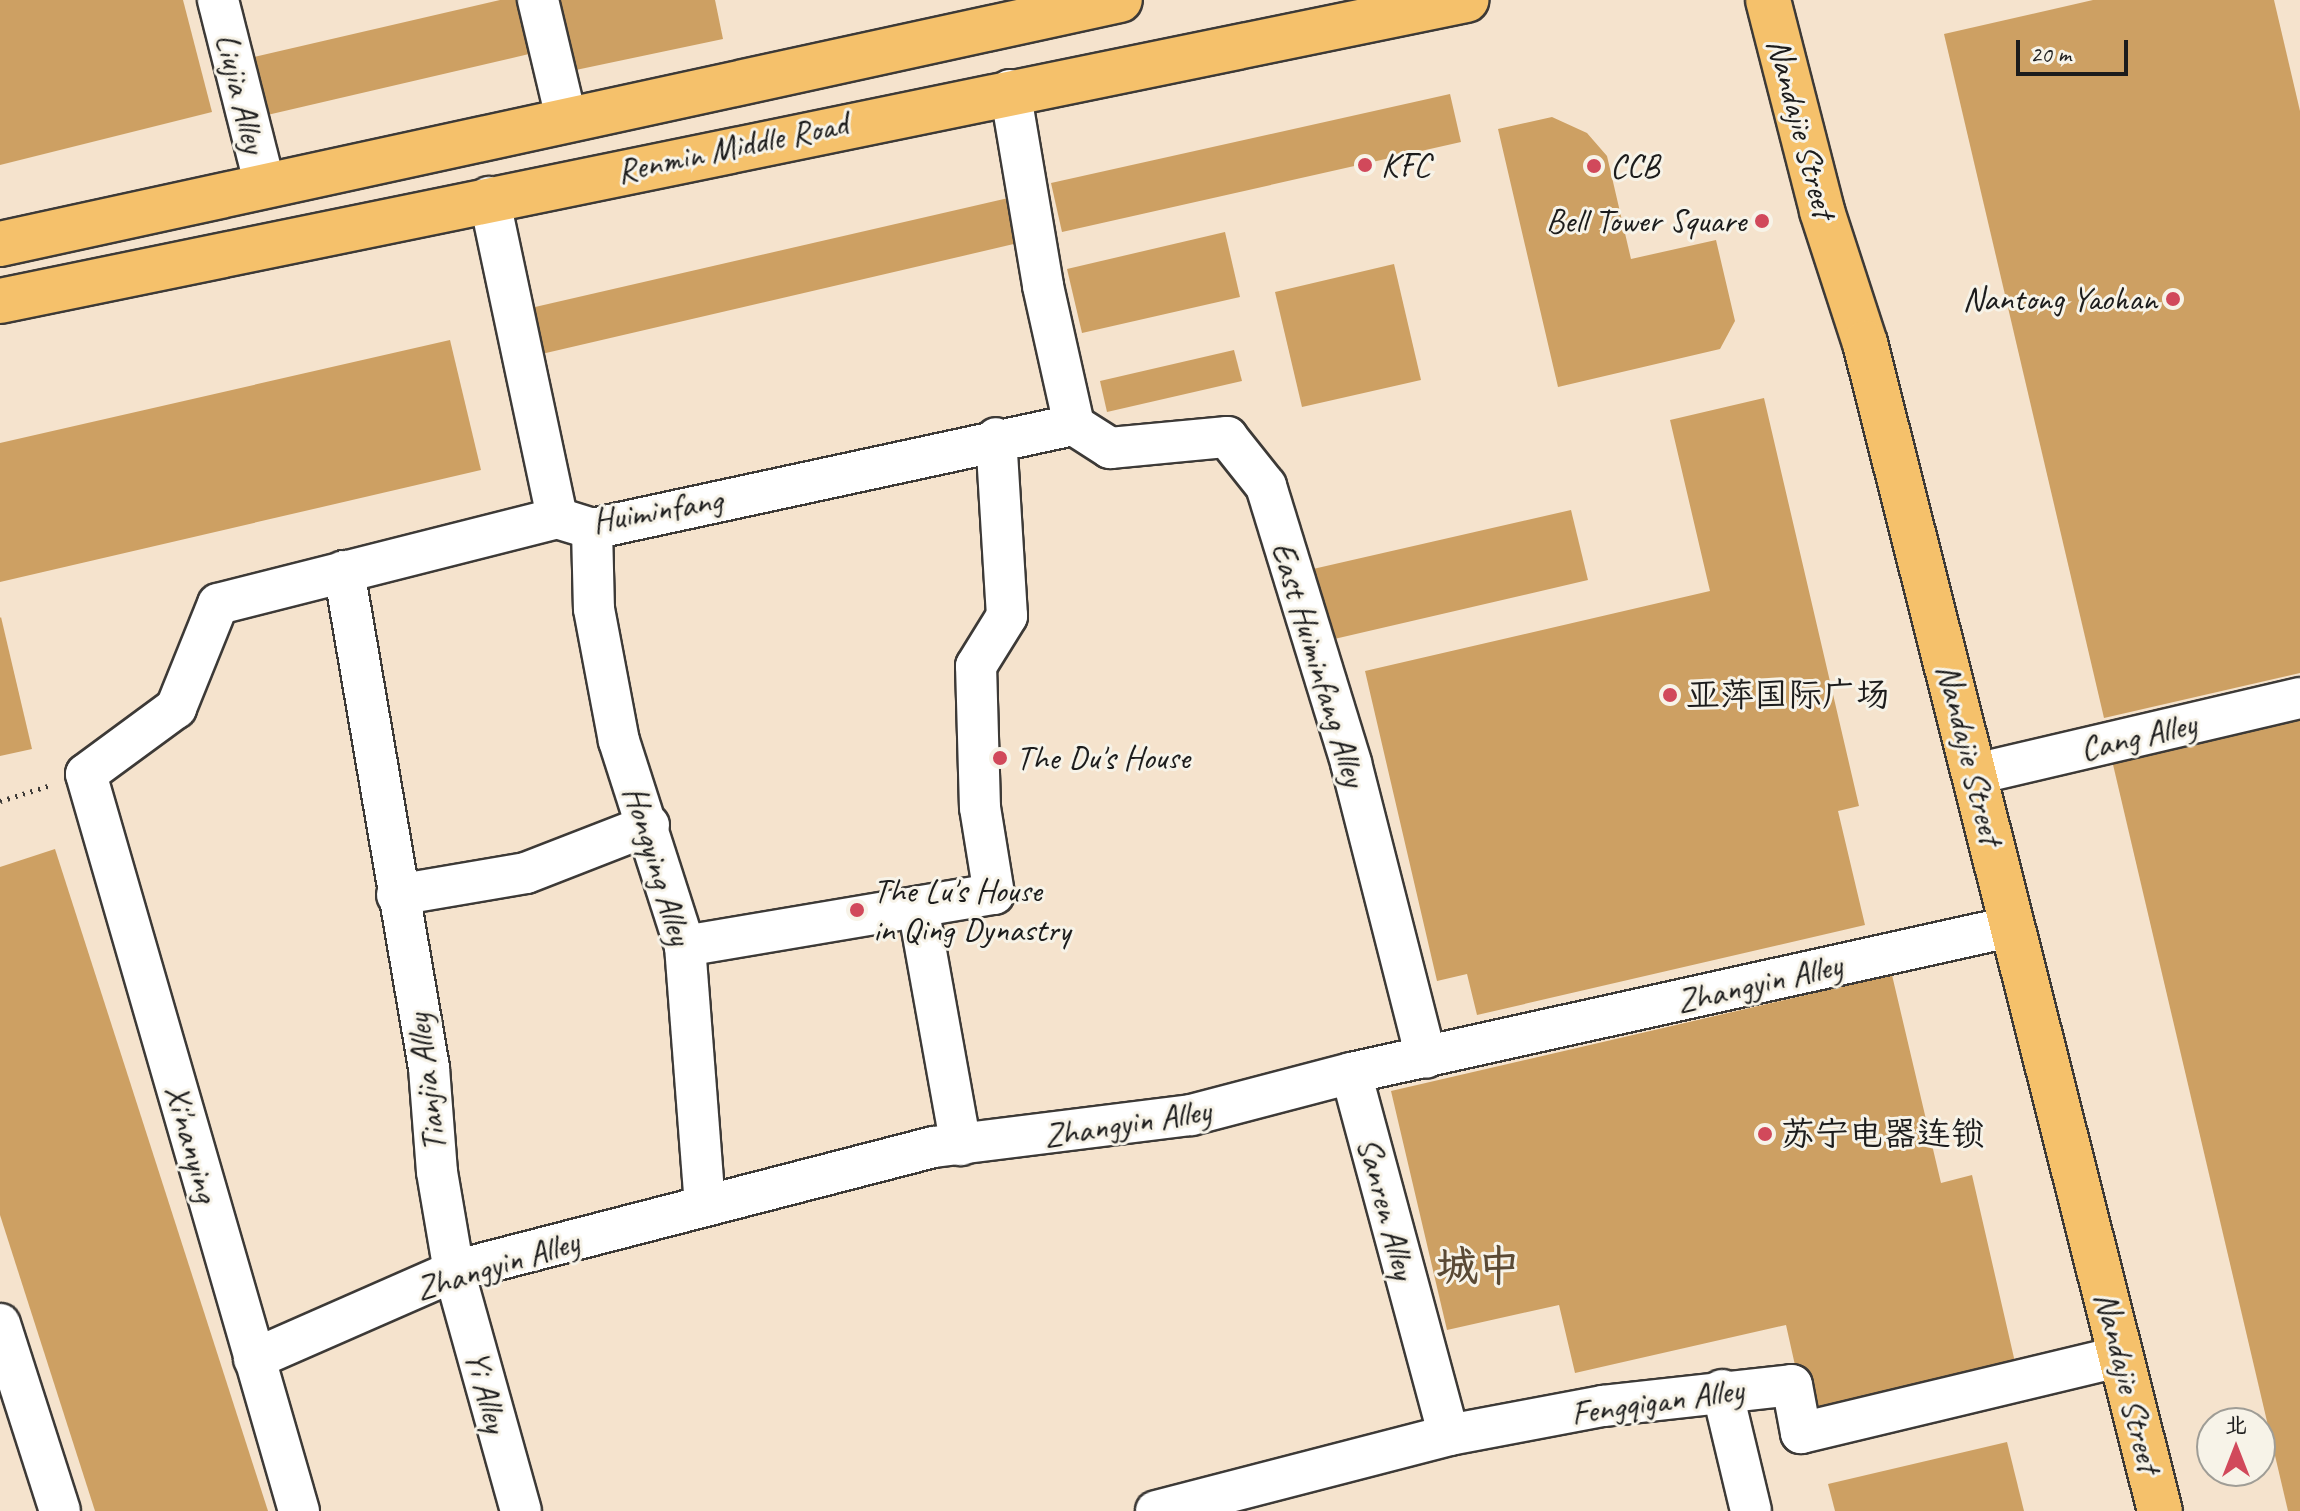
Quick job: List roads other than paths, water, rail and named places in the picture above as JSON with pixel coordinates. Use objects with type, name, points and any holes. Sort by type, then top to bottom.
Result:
[{"type":"main road","name":"Renmin Middle Road","points":[[0,244],[567,122],[1015,12],[1120,0]]},
{"type":"main road","name":"Renmin Middle Road","points":[[0,301],[1010,90],[1466,0]]},
{"type":"main road","name":"Nandajie Street","points":[[1768,0],[1822,211],[1865,343],[2160,1511]]},
{"type":"street","name":"Liujia Alley","points":[[218,0],[265,186]]},
{"type":"street","points":[[538,0],[567,122]]},
{"type":"street","points":[[1010,90],[1043,286],[1074,425]]},
{"type":"street","name":"Hongying Alley","points":[[489,197],[575,523],[619,741],[649,825],[685,946],[705,1205]]},
{"type":"street","name":"Huiminfang","points":[[86,774],[176,708],[218,604],[344,571],[996,438],[1074,425]]},
{"type":"street","name":"East Huiminfang Alley","points":[[1074,425],[1110,448],[1227,437],[1266,486],[1351,763],[1426,1058]]},
{"type":"street","points":[[685,946],[994,894],[980,808],[976,666],[1007,616],[996,438]]},
{"type":"street","name":"Tianjia Alley","points":[[344,571],[429,1068],[437,1172],[454,1271]]},
{"type":"street","name":"Cang Alley","points":[[1976,774],[2300,698]]},
{"type":"street","name":"Xi'nanying","points":[[86,774],[299,1511]]},
{"type":"street","points":[[397,895],[526,873],[649,825]]},
{"type":"street","points":[[918,907],[961,1145]]},
{"type":"street","name":"Zhangyin Alley","points":[[254,1359],[454,1271],[705,1205],[961,1145],[1191,1115],[1351,1073],[2014,926]]},
{"type":"street","name":"Sanren Alley","points":[[1351,1073],[1449,1435]]},
{"type":"street","name":"Yi Alley","points":[[454,1271],[521,1511]]},
{"type":"street","points":[[0,1324],[60,1511]]},
{"type":"street","name":"Fengqigan Alley","points":[[1160,1511],[1449,1435],[1722,1390],[1792,1385],[1801,1433],[2121,1356]]},
{"type":"street","points":[[1722,1390],[1751,1511]]},
{"type":"place","name":"KFC","points":[[1365,165]]},
{"type":"place","name":"CCB","points":[[1594,166]]},
{"type":"place","name":"Bell Tower Square","points":[[1762,221]]},
{"type":"place","name":"Nantong Yaohan","points":[[2173,299]]},
{"type":"place","name":"亚萍国际广场","points":[[1670,695]]},
{"type":"place","name":"The Du's House","points":[[1000,758]]},
{"type":"place","name":"The Lu's House in Qing Dynastry","points":[[857,910]]},
{"type":"place","name":"苏宁电器连锁","points":[[1765,1134]]},
{"type":"district","name":"城中","points":[[1478,1267]]}]
